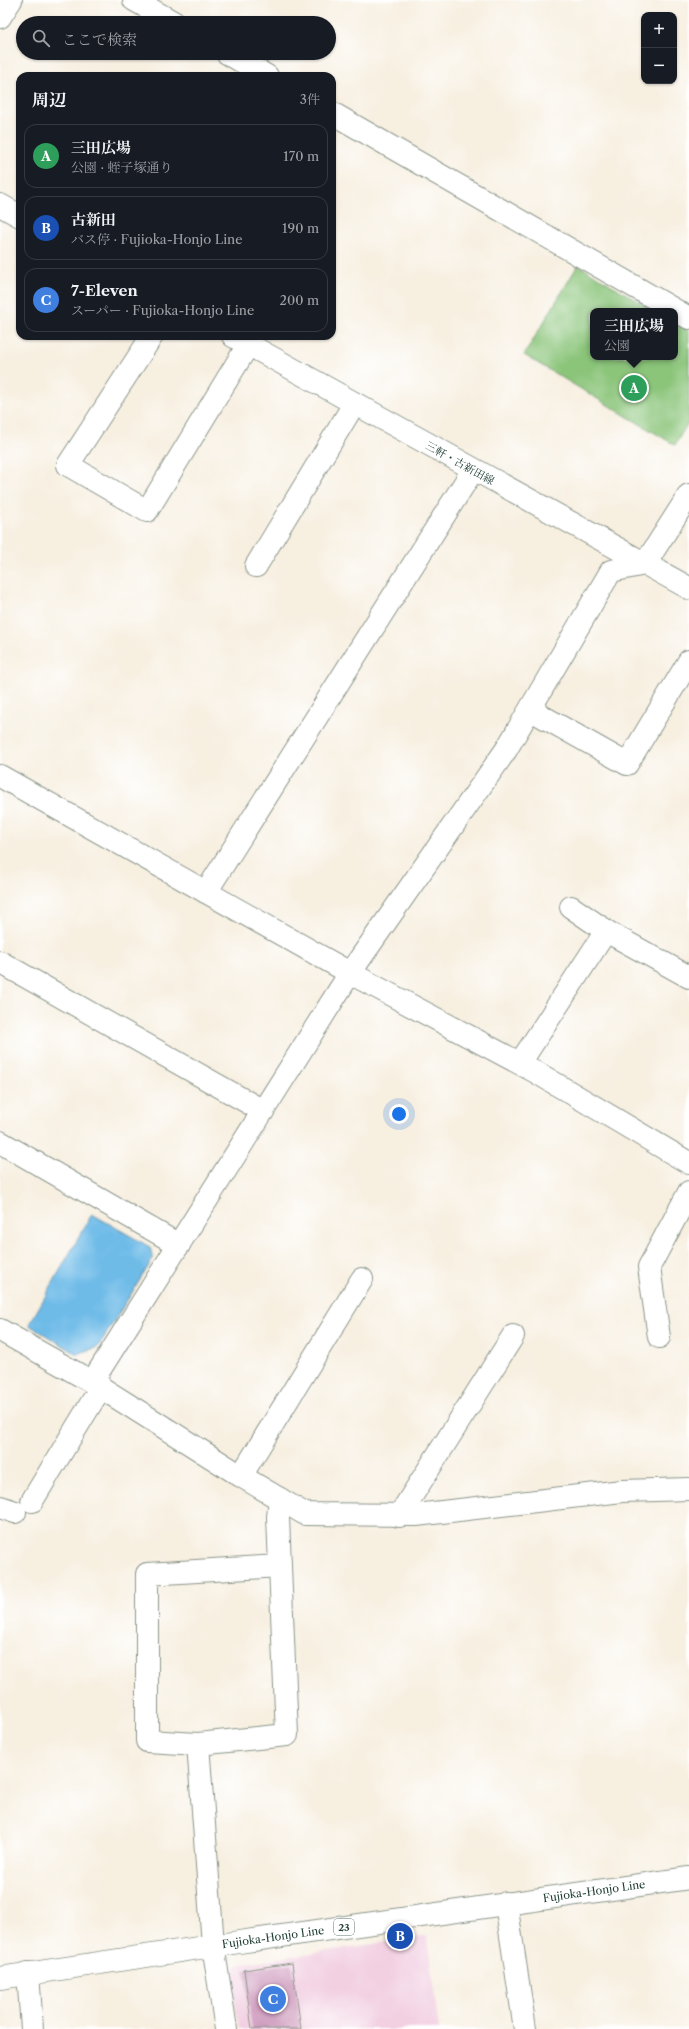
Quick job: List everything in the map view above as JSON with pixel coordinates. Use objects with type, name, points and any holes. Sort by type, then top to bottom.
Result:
[{"type":"street","points":[[134,0],[162,16]]},
{"type":"street","points":[[239,60],[260,72]]},
{"type":"street","points":[[336,115],[672,308]]},
{"type":"street","points":[[0,205],[16,214]]},
{"type":"street","points":[[678,312],[689,318]]},
{"type":"street","points":[[149,340],[68,466],[147,511],[241,341]]},
{"type":"street","name":"三軒・古新田線","points":[[241,341],[689,588]]},
{"type":"street","points":[[256,566],[354,404]]},
{"type":"street","points":[[206,892],[473,470]]},
{"type":"street","points":[[16,1507],[97,1384],[179,1245],[350,973],[506,750],[531,710],[611,571],[645,564],[689,495]]},
{"type":"street","points":[[531,710],[627,764],[689,661]]},
{"type":"street","points":[[0,776],[350,973],[520,1063],[689,1162]]},
{"type":"street","points":[[571,907],[606,931],[689,976]]},
{"type":"street","points":[[520,1063],[606,931]]},
{"type":"street","points":[[0,962],[263,1111]]},
{"type":"street","points":[[0,1142],[179,1245]]},
{"type":"street","points":[[659,1337],[649,1267],[689,1192]]},
{"type":"street","points":[[241,1476],[362,1279]]},
{"type":"street","points":[[0,1330],[97,1384],[241,1476],[306,1514],[399,1516],[622,1491],[689,1489]]},
{"type":"street","points":[[399,1516],[513,1336]]},
{"type":"street","points":[[280,1499],[278,1517],[287,1735],[198,1744],[147,1741],[147,1574],[280,1566]]},
{"type":"street","points":[[198,1744],[214,1946],[226,2029]]},
{"type":"street","name":"Fujioka-Honjo Line","points":[[0,1978],[506,1903],[689,1878]]},
{"type":"street","points":[[506,1903],[526,2029]]},
{"type":"street","points":[[28,1973],[32,2029]]},
{"type":"shaded area","points":[[427,1936],[439,2029],[239,2029],[230,1974],[238,1964]]},
{"type":"green space","points":[[578,265],[650,308],[590,308],[590,360],[678,360],[678,325],[689,331],[689,421],[675,445],[524,355]]},
{"type":"water","points":[[92,1214],[150,1247],[153,1259],[98,1347],[77,1354],[29,1325]]},
{"type":"building","points":[[292,1963],[301,2029],[252,2029],[244,1970]]},
{"type":"place","name":"三田広場","points":[[634,388]]},
{"type":"place","name":"古新田","points":[[400,1936]]},
{"type":"place","name":"7-Eleven","points":[[273,1999]]}]
